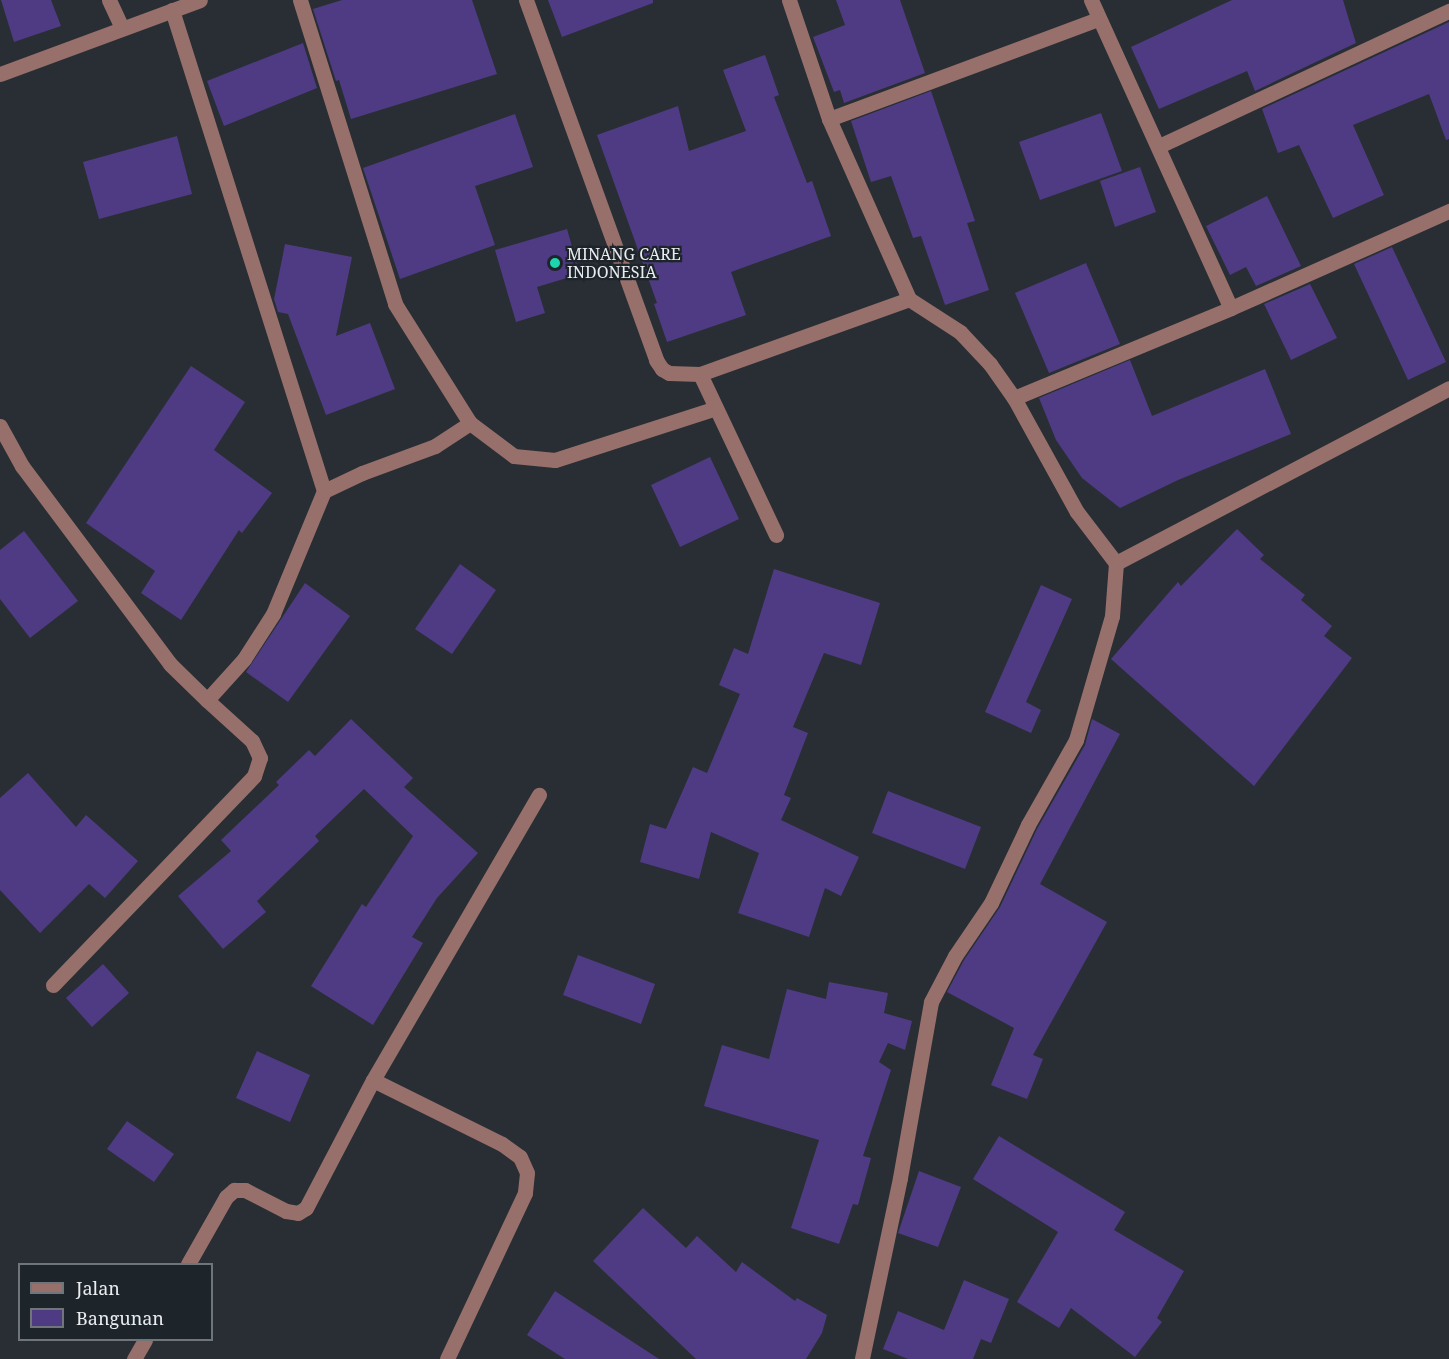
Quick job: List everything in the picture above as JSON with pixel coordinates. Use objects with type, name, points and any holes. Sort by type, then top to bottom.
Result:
[{"type":"street","points":[[109,0],[123,28]]},
{"type":"street","points":[[0,74],[200,0]]},
{"type":"street","points":[[300,0],[395,304],[470,423],[514,456],[555,460],[716,408]]},
{"type":"street","points":[[526,0],[656,360],[669,373],[700,374],[909,299]]},
{"type":"street","points":[[789,0],[828,119],[909,299],[960,332],[990,364],[1014,398],[1077,512],[1116,562],[1112,616],[1076,740],[1028,825],[991,903],[955,956],[931,1002],[900,1178],[862,1359]]},
{"type":"street","points":[[1091,0],[1231,308]]},
{"type":"street","points":[[172,10],[324,491],[273,614],[244,659],[207,700]]},
{"type":"street","points":[[1159,146],[1449,11]]},
{"type":"street","points":[[828,119],[1098,19]]},
{"type":"street","points":[[1014,398],[1231,308],[1449,211]]},
{"type":"street","points":[[700,374],[776,535]]},
{"type":"street","points":[[1116,562],[1449,388]]},
{"type":"street","points":[[324,491],[362,473],[435,446],[470,423]]},
{"type":"street","points":[[0,426],[22,466],[170,664],[252,741],[260,758],[254,776],[53,985]]},
{"type":"street","points":[[189,1263],[226,1197],[234,1190],[245,1190],[286,1211],[298,1214],[306,1208],[373,1080],[539,795]]},
{"type":"street","points":[[373,1080],[502,1144],[520,1157],[527,1173],[525,1193],[447,1359]]},
{"type":"street","points":[[134,1359],[144,1341]]},
{"type":"building","points":[[1,0],[51,0],[61,26],[14,42]]},
{"type":"building","points":[[342,0],[472,0],[497,74],[351,119],[313,9]]},
{"type":"building","points":[[548,0],[653,0],[653,3],[562,37]]},
{"type":"building","points":[[836,0],[900,0],[925,73],[844,103],[840,90],[834,92],[813,37],[845,25]]},
{"type":"building","points":[[1232,0],[1343,0],[1356,43],[1255,91],[1247,71],[1159,109],[1131,47]]},
{"type":"building","points":[[1449,22],[1449,139],[1446,140],[1429,94],[1353,125],[1384,195],[1333,218],[1299,145],[1278,153],[1262,109]]},
{"type":"building","points":[[303,43],[317,88],[224,126],[207,81]]},
{"type":"building","points":[[765,55],[779,95],[774,97],[807,183],[812,181],[831,236],[731,272],[746,315],[667,342],[654,304],[657,303],[597,135],[678,106],[689,151],[746,131],[723,70]]},
{"type":"building","points":[[931,91],[975,221],[967,223],[989,290],[945,305],[921,236],[913,238],[891,176],[871,182],[851,121]]},
{"type":"building","points":[[1101,113],[1122,171],[1040,200],[1019,142]]},
{"type":"building","points":[[515,114],[533,167],[475,186],[495,245],[400,279],[363,168]]},
{"type":"building","points":[[177,136],[192,194],[99,219],[83,162]]},
{"type":"building","points":[[1140,167],[1156,212],[1115,227],[1100,181]]},
{"type":"building","points":[[1267,196],[1301,266],[1256,286],[1246,267],[1230,275],[1206,226]]},
{"type":"building","points":[[567,229],[580,274],[537,287],[545,313],[516,322],[495,250]]},
{"type":"building","points":[[285,244],[352,257],[336,336],[370,323],[395,389],[326,415],[288,314],[278,312],[274,299]]},
{"type":"building","points":[[1392,247],[1446,362],[1408,380],[1354,264]]},
{"type":"building","points":[[1086,263],[1120,344],[1049,373],[1015,293]]},
{"type":"building","points":[[1310,284],[1337,338],[1291,360],[1264,304]]},
{"type":"building","points":[[1130,360],[1152,416],[1265,369],[1291,434],[1178,480],[1120,508],[1082,478],[1056,440],[1039,398]]},
{"type":"building","points":[[191,366],[245,402],[214,450],[272,493],[242,533],[239,530],[181,620],[141,593],[155,571],[86,523]]},
{"type":"building","points":[[710,457],[739,519],[680,547],[651,485]]},
{"type":"building","points":[[1237,529],[1264,555],[1260,559],[1305,595],[1301,600],[1332,626],[1324,636],[1352,658],[1254,786],[1111,659],[1178,582],[1181,586]]},
{"type":"building","points":[[24,531],[78,601],[30,638],[0,599],[0,550]]},
{"type":"building","points":[[460,564],[496,590],[452,654],[415,629]]},
{"type":"building","points":[[774,569],[880,603],[861,665],[824,653],[793,727],[808,733],[784,795],[791,798],[781,820],[859,857],[841,896],[825,888],[809,937],[738,913],[759,853],[711,832],[699,879],[640,862],[650,824],[666,829],[693,767],[707,773],[740,694],[719,685],[734,648],[748,654]]},
{"type":"building","points":[[305,583],[350,616],[288,702],[246,672]]},
{"type":"building","points":[[1041,585],[1072,599],[1026,702],[1041,710],[1031,733],[985,712]]},
{"type":"building","points":[[351,719],[413,778],[404,787],[478,853],[437,898],[412,937],[423,943],[373,1025],[311,986],[362,904],[366,907],[413,836],[364,789],[315,836],[319,841],[257,901],[266,912],[223,949],[178,896],[231,851],[221,840],[279,785],[276,782],[309,750],[315,756]]},
{"type":"building","points":[[1092,719],[1120,734],[1040,884],[1107,922],[1033,1055],[1043,1059],[1027,1099],[991,1085],[1014,1028],[947,992],[964,960],[1000,907],[1037,829],[1085,745]]},
{"type":"building","points":[[28,773],[76,827],[86,815],[138,861],[105,898],[89,884],[40,933],[0,890],[0,798]]},
{"type":"building","points":[[888,791],[981,827],[965,869],[872,833]]},
{"type":"building","points":[[578,955],[655,984],[641,1024],[563,995]]},
{"type":"building","points":[[103,964],[129,993],[92,1027],[66,998]]},
{"type":"building","points":[[829,982],[888,993],[884,1013],[912,1021],[905,1050],[888,1043],[879,1062],[891,1070],[863,1156],[871,1158],[858,1205],[853,1204],[839,1244],[791,1228],[819,1140],[704,1106],[722,1045],[769,1059],[787,989],[826,999]]},
{"type":"building","points":[[257,1051],[310,1075],[290,1122],[236,1098]]},
{"type":"building","points":[[127,1121],[174,1154],[154,1182],[107,1149]]},
{"type":"building","points":[[999,1136],[1125,1212],[1114,1230],[1184,1271],[1157,1318],[1162,1322],[1135,1357],[1071,1308],[1059,1328],[1017,1302],[1058,1232],[973,1179]]},
{"type":"building","points":[[919,1171],[961,1187],[938,1247],[898,1233]]},
{"type":"building","points":[[643,1208],[686,1248],[697,1236],[736,1272],[742,1262],[795,1301],[797,1298],[827,1315],[822,1333],[806,1359],[696,1359],[593,1261]]},
{"type":"building","points":[[964,1280],[1009,1299],[991,1343],[981,1339],[973,1359],[908,1359],[883,1349],[898,1311],[944,1330]]},
{"type":"building","points":[[555,1291],[659,1359],[565,1359],[527,1335]]},
{"type":"place","name":"MINANG CARE INDONESIA","points":[[555,263]]}]
